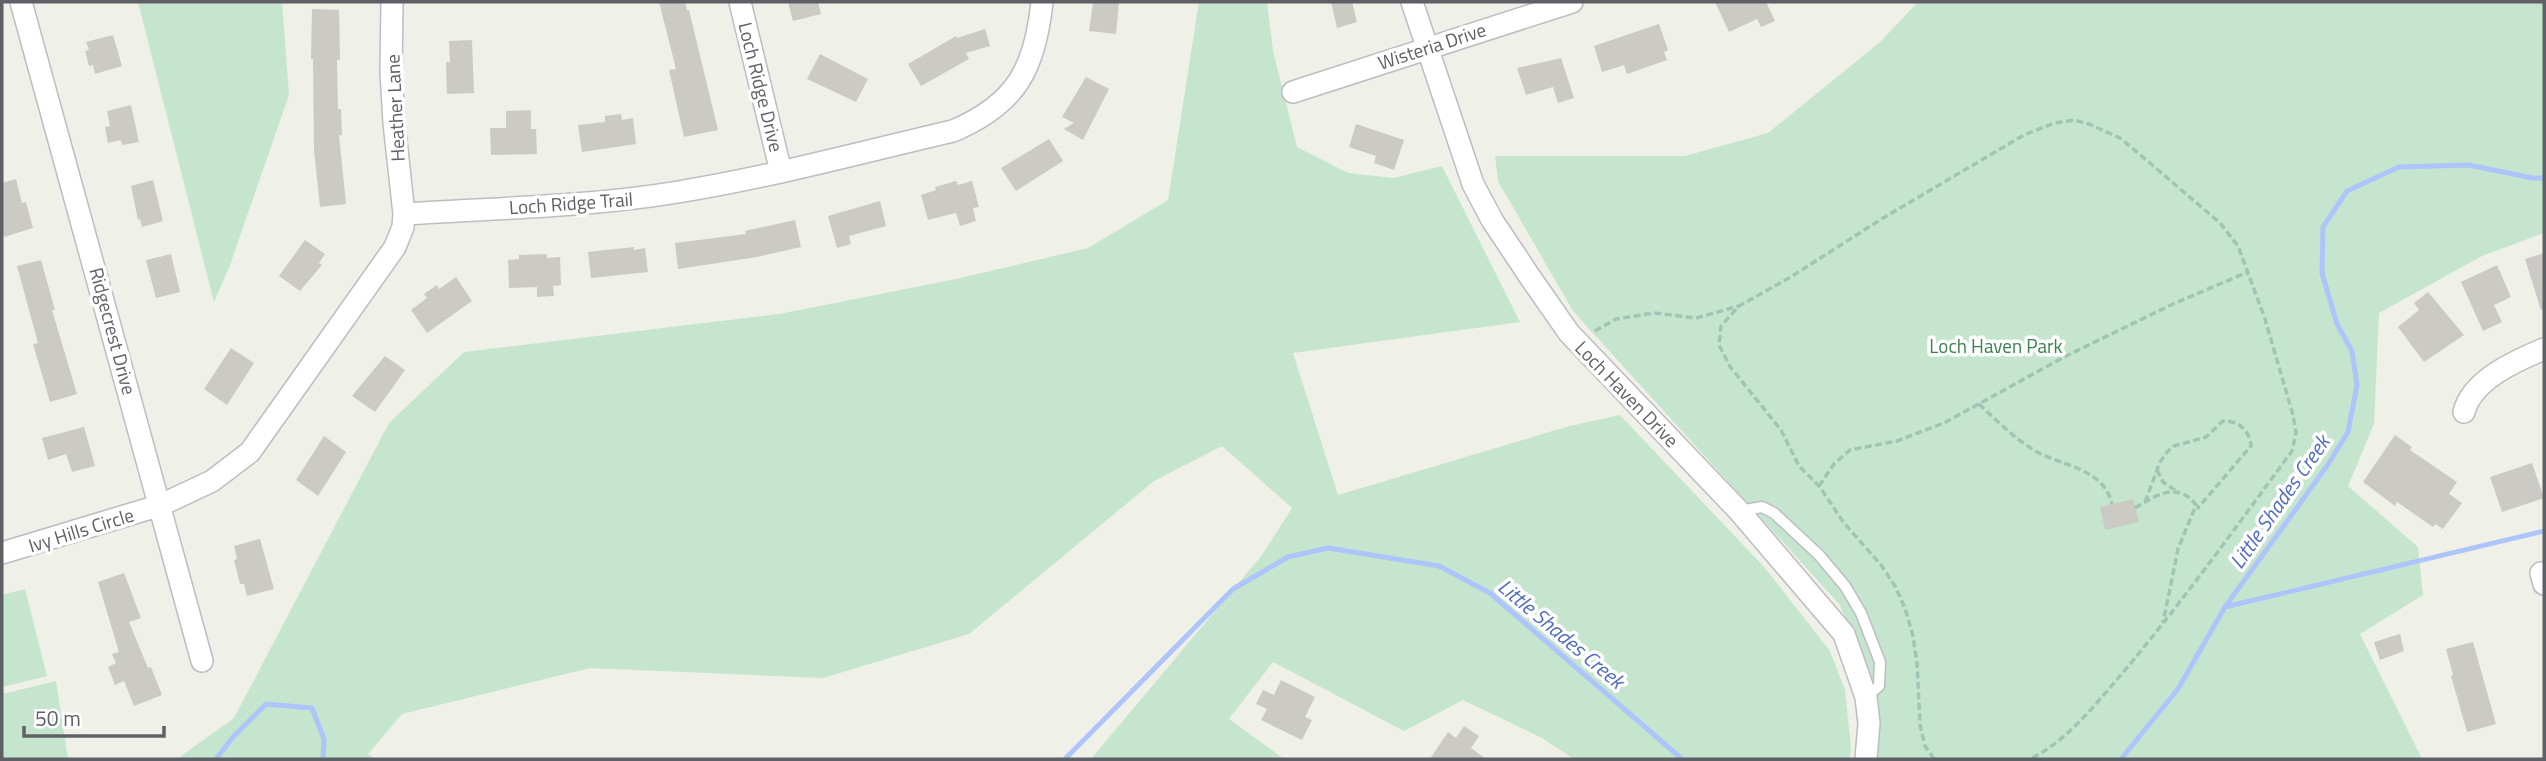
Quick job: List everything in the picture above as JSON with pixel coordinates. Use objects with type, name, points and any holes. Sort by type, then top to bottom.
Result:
[{"type":"street","name":"Ridgecrest Drive","points":[[21,2],[202,661]]},
{"type":"street","name":"Heather Lane","points":[[392,2],[393,97],[404,214]]},
{"type":"street","name":"Loch Ridge Drive","points":[[740,2],[781,172]]},
{"type":"street","name":"Loch Ridge Trail","points":[[404,214],[619,201],[781,172],[953,131],[995,109],[1021,79],[1037,44],[1042,2]]},
{"type":"street","name":"Loch Haven Drive","points":[[1412,2],[1473,184],[1492,220],[1523,267],[1569,333],[1739,512],[1844,634],[1866,697],[1870,723],[1866,759]]},
{"type":"street","name":"Wisteria Drive","points":[[1293,92],[1572,2]]},
{"type":"street","points":[[160,505],[212,481],[250,452],[395,247],[403,228],[404,214]]},
{"type":"street","points":[[2464,412],[2474,389],[2544,349]]},
{"type":"street","name":"Ivy Hills Circle","points":[[2,553],[160,505]]},
{"type":"lane","points":[[1739,512],[1762,507],[1774,513],[1819,555],[1845,586],[1861,613],[1880,662],[1879,686],[1866,697]]},
{"type":"path","points":[[1582,346],[1595,331],[1616,319],[1654,313],[1696,318],[1739,306],[2024,135],[2054,122],[2074,120],[2090,124],[2120,138],[2220,223],[2238,246],[2265,319],[2293,415],[2296,433],[2292,451],[2162,625],[2084,717],[2046,751],[2030,759]]},
{"type":"path","points":[[1819,486],[1834,464],[1850,450],[1897,441],[1944,423],[2066,356],[2173,304],[2248,272]]},
{"type":"path","points":[[1739,306],[1721,326],[1719,345],[1731,368],[1781,429],[1799,466],[1819,486],[1844,523],[1881,565],[1895,586],[1905,608],[1917,663],[1920,725],[1925,746],[1934,759]]},
{"type":"path","points":[[1979,404],[2031,449],[2090,474],[2104,485],[2112,504]]},
{"type":"path","points":[[2145,502],[2160,462],[2174,446],[2206,437],[2223,421],[2235,422],[2246,432],[2251,446],[2197,509],[2179,549],[2162,625]]},
{"type":"path","points":[[2157,469],[2164,482],[2193,501],[2197,509]]},
{"type":"path","points":[[2135,508],[2158,495],[2177,491]]},
{"type":"path","points":[[2193,501],[2207,497]]},
{"type":"green space","points":[[138,2],[282,2],[289,95],[230,265],[214,302]]},
{"type":"green space","points":[[1199,2],[1267,2],[1273,51],[1297,147],[1348,173],[1394,178],[1442,166],[1520,322],[1293,353],[1338,495],[1566,427],[1620,415],[1765,568],[1830,651],[1845,690],[1850,759],[1574,759],[1542,738],[1463,700],[1404,731],[1273,662],[1229,719],[1284,759],[1091,759],[1262,555],[1292,508],[1222,446],[1154,481],[969,634],[823,678],[590,668],[402,714],[368,754],[375,759],[177,759],[234,718],[389,423],[464,352],[779,314],[956,279],[1088,248],[1168,200]]},
{"type":"green space","name":"Loch Haven Park","points":[[1918,2],[2544,2],[2544,233],[2482,256],[2379,313],[2374,424],[2348,486],[2418,547],[2423,595],[2360,634],[2422,759],[1875,759],[1861,651],[1839,604],[1573,311],[1498,181],[1495,156],[1685,156],[1768,133],[1880,42]]},
{"type":"green space","points":[[25,589],[47,676],[2,687],[2,595]]},
{"type":"green space","points":[[56,681],[68,759],[2,759],[2,694]]},
{"type":"building","points":[[659,2],[685,2],[689,10],[718,130],[684,137],[669,70],[676,69]]},
{"type":"building","points":[[788,2],[818,2],[821,14],[793,21]]},
{"type":"building","points":[[1093,2],[1119,2],[1116,34],[1089,31]]},
{"type":"building","points":[[1331,2],[1352,2],[1357,22],[1337,28]]},
{"type":"building","points":[[1715,2],[1766,2],[1775,21],[1761,27],[1757,19],[1729,32]]},
{"type":"building","points":[[312,9],[339,10],[338,109],[341,109],[342,135],[339,135],[346,204],[320,207],[314,150]]},
{"type":"building","points":[[1659,24],[1668,50],[1664,52],[1667,60],[1627,74],[1624,65],[1602,72],[1594,46]]},
{"type":"building","points":[[985,29],[990,46],[966,53],[969,59],[921,86],[908,64],[956,36],[957,38]]},
{"type":"building","points":[[113,35],[122,66],[95,74],[93,65],[89,66],[85,51],[89,50],[86,42]]},
{"type":"building","points":[[472,40],[474,93],[447,94],[446,62],[450,62],[449,41]]},
{"type":"building","points":[[820,54],[868,79],[856,102],[807,79]]},
{"type":"building","points":[[1561,58],[1574,98],[1558,103],[1553,87],[1526,95],[1517,68]]},
{"type":"building","points":[[1086,77],[1109,89],[1083,140],[1064,129],[1074,123],[1062,117]]},
{"type":"building","points":[[131,105],[139,142],[122,145],[121,140],[108,143],[105,127],[110,126],[107,111]]},
{"type":"building","points":[[531,110],[531,129],[536,129],[537,154],[491,155],[490,128],[506,128],[506,111]]},
{"type":"building","points":[[621,114],[622,120],[633,118],[636,144],[582,152],[578,125],[605,122],[605,116]]},
{"type":"building","points":[[1356,124],[1404,140],[1394,170],[1374,163],[1376,156],[1349,147]]},
{"type":"building","points":[[1049,139],[1063,161],[1016,191],[1001,168]]},
{"type":"building","points":[[16,179],[22,203],[26,202],[33,228],[4,237],[2,183]]},
{"type":"building","points":[[153,180],[163,221],[142,227],[131,186]]},
{"type":"building","points":[[956,181],[958,185],[972,181],[979,207],[973,208],[976,221],[960,226],[956,213],[928,220],[921,195],[936,190],[935,187]]},
{"type":"building","points":[[880,201],[886,226],[849,236],[851,244],[837,248],[828,216]]},
{"type":"building","points":[[795,220],[801,247],[678,269],[675,243],[746,234],[745,231]]},
{"type":"building","points":[[305,240],[325,254],[319,263],[322,265],[300,291],[279,276]]},
{"type":"building","points":[[634,247],[634,250],[645,248],[648,272],[591,278],[588,252]]},
{"type":"building","points":[[2544,253],[2544,310],[2541,310],[2525,259]]},
{"type":"building","points":[[171,254],[180,292],[156,298],[146,260]]},
{"type":"building","points":[[547,254],[547,258],[560,257],[561,285],[553,286],[554,296],[537,297],[537,287],[509,288],[508,260],[519,259],[519,255]]},
{"type":"building","points":[[41,260],[55,310],[52,310],[77,394],[50,402],[33,344],[38,343],[17,266]]},
{"type":"building","points":[[2497,265],[2511,297],[2494,305],[2502,322],[2483,331],[2461,282]]},
{"type":"building","points":[[456,277],[472,301],[427,333],[411,310],[427,298],[424,294],[437,285],[439,289]]},
{"type":"building","points":[[2428,292],[2464,335],[2424,362],[2398,327],[2419,310],[2414,303]]},
{"type":"building","points":[[231,348],[254,363],[227,405],[204,389]]},
{"type":"building","points":[[385,356],[405,370],[375,412],[352,396]]},
{"type":"building","points":[[84,427],[95,466],[72,472],[66,454],[48,460],[42,438]]},
{"type":"building","points":[[2395,435],[2412,447],[2410,450],[2457,482],[2449,494],[2462,503],[2443,529],[2435,524],[2433,527],[2397,502],[2395,506],[2363,482]]},
{"type":"building","points":[[324,436],[346,452],[318,496],[296,480]]},
{"type":"building","points":[[2532,463],[2544,498],[2502,512],[2490,477]]},
{"type":"building","points":[[2133,499],[2139,522],[2105,530],[2100,507]]},
{"type":"building","points":[[260,539],[274,589],[247,596],[244,584],[240,584],[234,560],[237,559],[234,546]]},
{"type":"building","points":[[124,573],[141,618],[129,622],[162,695],[134,706],[124,681],[115,685],[108,667],[116,663],[112,654],[119,652],[98,582]]},
{"type":"building","points":[[2400,634],[2404,651],[2380,660],[2374,642]]},
{"type":"building","points":[[2473,642],[2496,724],[2467,732],[2446,649]]},
{"type":"building","points":[[1281,680],[1315,697],[1305,717],[1312,720],[1302,740],[1261,720],[1267,709],[1256,704],[1263,690],[1274,695]]},
{"type":"building","points":[[1464,726],[1479,736],[1471,748],[1486,759],[1430,759],[1448,732],[1456,738]]},
{"type":"waterway","name":"Little Shades Creek","points":[[2121,759],[2178,689],[2225,607],[2327,466],[2348,432],[2357,385],[2352,351],[2337,324],[2322,273],[2323,227],[2347,191],[2399,167],[2469,165],[2544,178]]},
{"type":"waterway","points":[[2225,607],[2544,531]]},
{"type":"waterway","name":"Little Shades Creek","points":[[1065,759],[1233,589],[1288,557],[1328,548],[1439,566],[1490,593],[1682,759]]},
{"type":"waterway","name":"Little Shades Creek","points":[[216,759],[233,737],[266,704],[312,708],[324,739],[323,759]]}]
